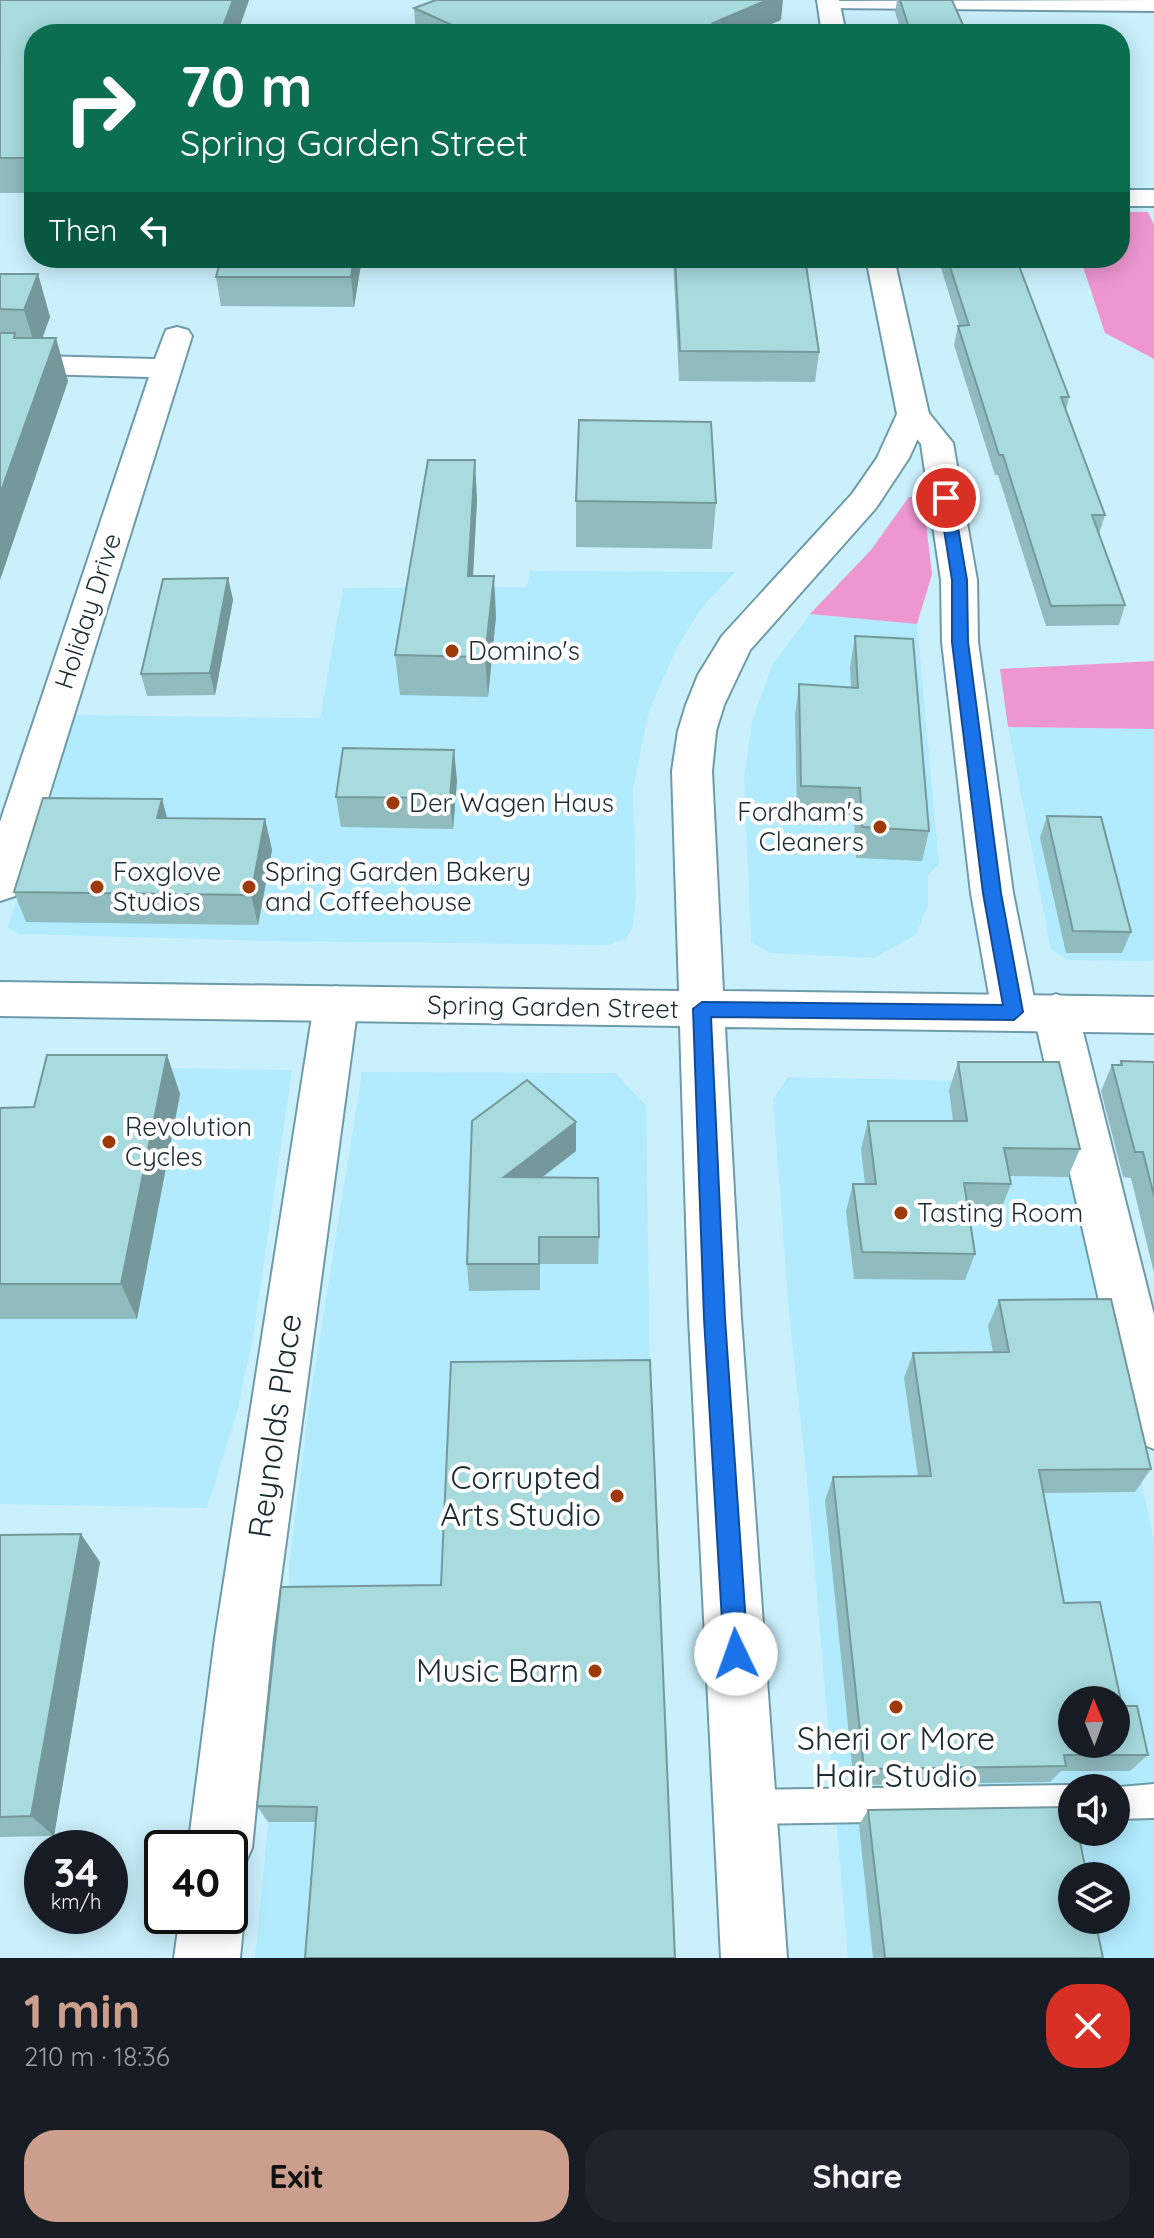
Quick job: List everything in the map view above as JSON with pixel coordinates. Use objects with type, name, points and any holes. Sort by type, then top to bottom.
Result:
[{"type":"street","points":[[832,24],[828,1],[1154,2]]},
{"type":"street","points":[[1130,198],[1154,198]]},
{"type":"street","points":[[882,268],[913,414],[937,443],[959,580],[960,642],[992,893],[1035,1012],[1154,1423]]},
{"type":"street","name":"Holiday Drive","points":[[0,364],[171,352],[0,885]]},
{"type":"street","points":[[754,1958],[715,1318],[692,783],[697,731],[717,675],[735,644],[864,501],[893,458],[913,414]]},
{"type":"street","name":"Spring Garden Street","points":[[0,999],[1154,1015]]},
{"type":"street","name":"Reynolds Place","points":[[222,1830],[244,1638],[336,1004]]},
{"type":"street","points":[[207,1958],[210,1934]]},
{"type":"lane","points":[[1130,1802],[1154,1801]]},
{"type":"lane","points":[[746,1807],[1058,1802]]},
{"type":"shaded area","points":[[1130,212],[1148,212],[1154,225],[1154,359],[1105,333],[1083,268],[1130,268]]},
{"type":"shaded area","points":[[909,497],[923,498],[932,574],[917,624],[810,614],[871,550]]},
{"type":"shaded area","points":[[530,571],[735,572],[701,609],[677,647],[649,711],[633,788],[636,897],[633,926],[627,938],[609,945],[270,941],[19,934],[8,928],[71,715],[320,718],[343,588],[527,587]]},
{"type":"shaded area","points":[[810,614],[917,624],[939,864],[928,875],[928,905],[916,935],[874,958],[770,953],[751,942],[744,777],[752,722],[772,665]]},
{"type":"shaded area","points":[[1154,661],[1154,729],[1008,727],[1000,669]]},
{"type":"shaded area","points":[[1008,727],[1154,729],[1154,961],[1067,960],[1051,949]]},
{"type":"shaded area","points":[[55,1066],[292,1070],[253,1337],[237,1412],[207,1508],[0,1504],[0,1293]]},
{"type":"shaded area","points":[[362,1072],[615,1073],[646,1105],[650,1377],[673,1958],[255,1958],[290,1607],[289,1566],[310,1400]]},
{"type":"shaded area","points":[[788,1077],[1052,1083],[1154,1540],[1154,1958],[848,1958],[807,1480],[789,1313],[773,1099]]},
{"type":"building","points":[[0,0],[233,0],[224,24],[24,24],[24,158],[0,158]]},
{"type":"building","points":[[436,0],[767,0],[713,23],[715,24],[450,24],[414,8]]},
{"type":"building","points":[[900,0],[952,0],[963,24],[908,24]]},
{"type":"building","points":[[218,268],[352,268],[351,277],[216,277]]},
{"type":"building","points":[[676,268],[806,268],[819,352],[680,351]]},
{"type":"building","points":[[950,268],[1020,268],[1069,397],[1061,397],[1105,515],[1092,515],[1125,605],[1051,606],[958,326],[969,325]]},
{"type":"building","points":[[0,274],[38,274],[24,310],[0,309]]},
{"type":"building","points":[[0,333],[15,333],[14,338],[56,338],[0,494]]},
{"type":"building","points":[[579,420],[711,422],[716,503],[576,501]]},
{"type":"building","points":[[428,460],[475,460],[468,576],[494,576],[485,657],[395,655]]},
{"type":"building","points":[[228,578],[210,673],[141,674],[163,579]]},
{"type":"building","points":[[855,636],[913,639],[929,831],[862,827],[860,788],[801,786],[799,684],[858,688]]},
{"type":"building","points":[[343,748],[454,750],[450,798],[336,797]]},
{"type":"building","points":[[43,798],[162,799],[157,818],[265,819],[251,895],[14,892]]},
{"type":"building","points":[[1047,816],[1101,817],[1131,932],[1073,931]]},
{"type":"building","points":[[47,1055],[167,1055],[121,1284],[0,1284],[0,1108],[34,1107]]},
{"type":"building","points":[[1121,1061],[1154,1062],[1154,1196],[1143,1152],[1135,1152],[1112,1065],[1122,1065]]},
{"type":"building","points":[[958,1062],[1059,1062],[1080,1149],[1004,1148],[1011,1184],[964,1183],[975,1254],[862,1252],[853,1184],[876,1184],[868,1121],[967,1121]]},
{"type":"building","points":[[527,1080],[576,1122],[504,1177],[598,1178],[599,1237],[539,1237],[539,1264],[467,1264],[472,1121]]},
{"type":"building","points":[[1111,1299],[1151,1469],[1039,1470],[1064,1603],[1100,1602],[1118,1686],[1058,1686],[1058,1758],[1065,1758],[1066,1766],[864,1769],[833,1477],[931,1476],[913,1353],[1009,1352],[999,1300]]},
{"type":"building","points":[[650,1360],[675,1958],[305,1958],[317,1807],[257,1806],[281,1587],[441,1585],[451,1362]]},
{"type":"building","points":[[81,1534],[31,1816],[0,1817],[0,1535]]},
{"type":"building","points":[[1130,1706],[1137,1706],[1148,1755],[1130,1755]]},
{"type":"building","points":[[1058,1807],[1058,1846],[1081,1846],[1084,1862],[1058,1862],[1058,1934],[1098,1934],[1103,1958],[885,1958],[868,1810]]},
{"type":"place","name":"Domino's","points":[[452,651]]},
{"type":"place","name":"Der Wagen Haus","points":[[393,803]]},
{"type":"place","name":"Fordham's Cleaners","points":[[880,827]]},
{"type":"place","name":"Foxglove Studios","points":[[97,887]]},
{"type":"place","name":"Spring Garden Bakery and Coffeehouse","points":[[249,887]]},
{"type":"place","name":"Revolution Cycles","points":[[109,1142]]},
{"type":"place","name":"Tasting Room","points":[[901,1213]]},
{"type":"place","name":"Corrupted Arts Studio","points":[[617,1496]]},
{"type":"place","name":"Music Barn","points":[[595,1671]]},
{"type":"place","name":"Sheri or More Hair Studio","points":[[896,1707]]},
{"type":"route","points":[[736,1654],[715,1318],[702,1009],[1014,1012],[992,893],[960,642],[959,580],[946,498]]}]
